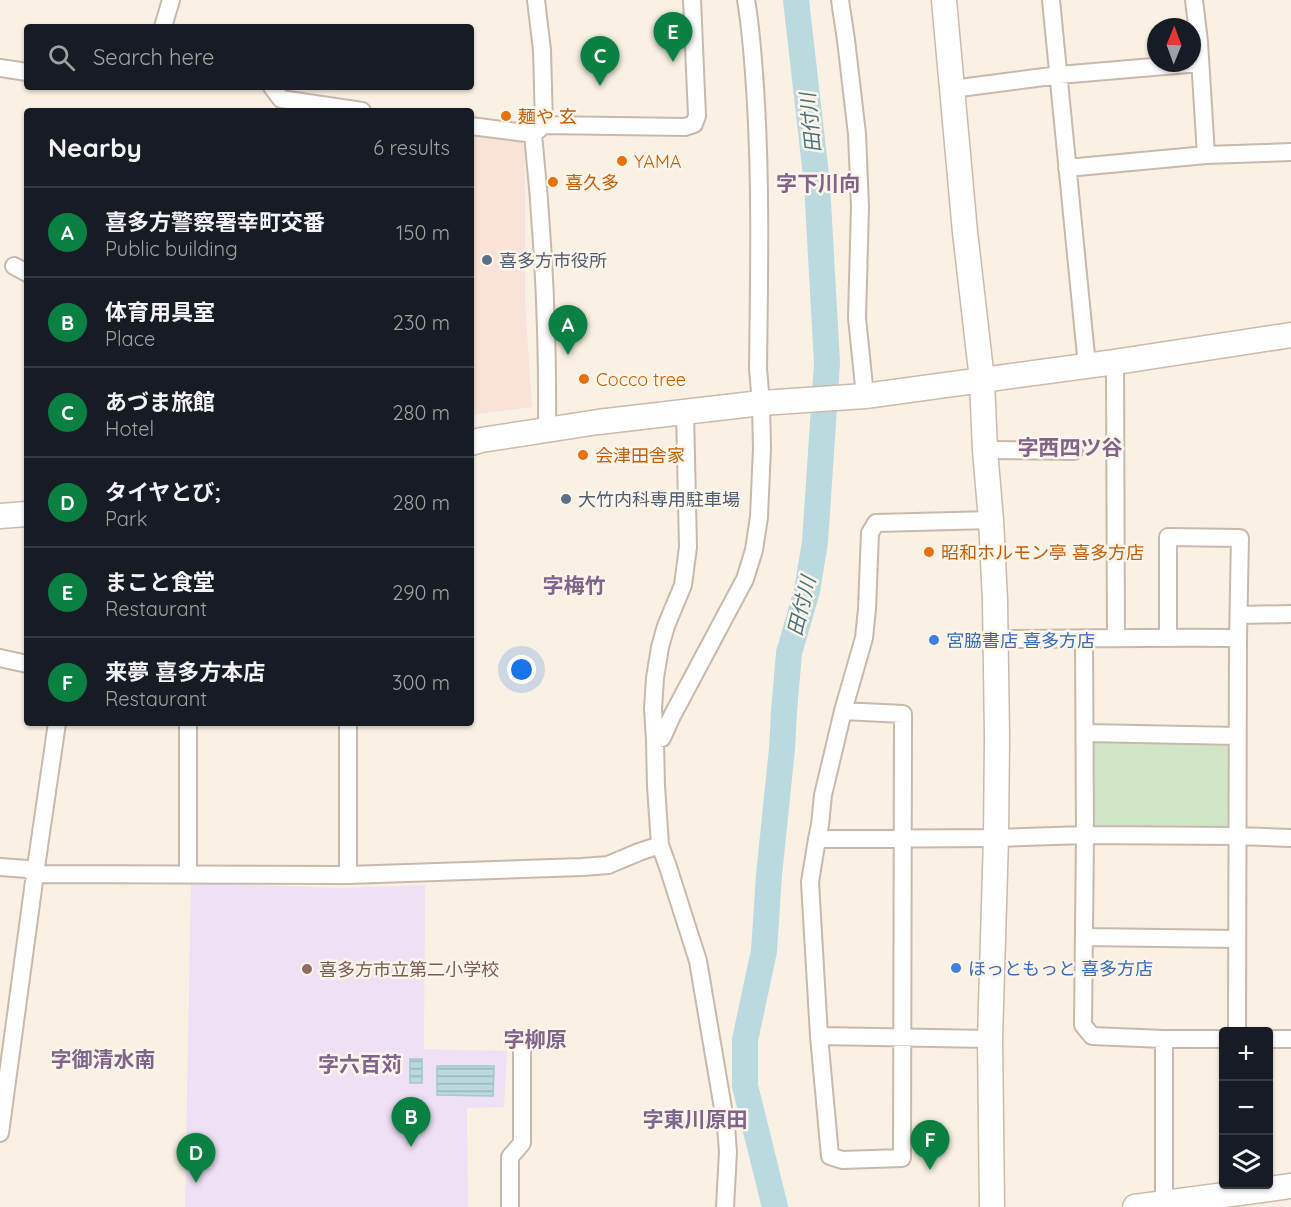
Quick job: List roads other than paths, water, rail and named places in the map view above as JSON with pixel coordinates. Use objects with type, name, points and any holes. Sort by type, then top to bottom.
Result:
[{"type":"street","points":[[164,24],[171,0]]},
{"type":"street","points":[[536,0],[542,50],[538,129],[548,375],[547,428]]},
{"type":"street","points":[[474,126],[538,129],[686,127],[694,124],[697,116],[692,0]]},
{"type":"street","points":[[655,740],[662,738],[666,732],[672,716],[745,579],[754,550],[759,517],[762,448],[758,369],[759,152],[746,0]]},
{"type":"street","points":[[840,0],[857,134],[860,207],[857,397]]},
{"type":"street","points":[[944,0],[965,232],[982,380],[991,520],[997,737],[990,1039],[992,1207]]},
{"type":"street","points":[[1051,0],[1087,366]]},
{"type":"street","points":[[1194,0],[1196,18]]},
{"type":"street","points":[[0,68],[24,72]]},
{"type":"street","points":[[952,89],[1059,75],[1147,68]]},
{"type":"street","points":[[1201,72],[1206,155]]},
{"type":"street","points":[[275,90],[281,99],[342,108]]},
{"type":"street","points":[[1067,168],[1206,155],[1291,152]]},
{"type":"street","points":[[474,442],[547,428],[761,404],[857,397],[1087,366],[1291,335]]},
{"type":"street","points":[[1115,362],[1116,638]]},
{"type":"street","points":[[685,412],[687,554],[683,585],[666,626],[655,678],[653,710],[656,786],[660,845],[698,961],[728,1140],[725,1207]]},
{"type":"street","points":[[986,450],[1074,451]]},
{"type":"street","points":[[0,516],[24,514]]},
{"type":"street","points":[[843,711],[903,714],[902,1158],[842,1160],[830,1156],[819,1036],[810,882],[823,795],[843,711],[864,638],[870,532],[876,523],[991,520]]},
{"type":"street","points":[[1168,637],[1168,537],[1240,538],[1237,1027]]},
{"type":"street","points":[[1239,615],[1291,614]]},
{"type":"street","points":[[995,639],[1238,638]]},
{"type":"street","points":[[1084,639],[1086,733],[1083,1025],[1092,1036],[1219,1039]]},
{"type":"street","points":[[0,658],[24,663]]},
{"type":"street","points":[[0,1134],[57,726]]},
{"type":"street","points":[[188,726],[188,875]]},
{"type":"street","points":[[348,726],[348,875]]},
{"type":"street","points":[[1086,733],[1238,736]]},
{"type":"street","points":[[816,839],[1085,835],[1291,838]]},
{"type":"street","points":[[0,867],[27,869],[35,874],[348,875],[608,865],[660,845]]},
{"type":"street","points":[[1084,937],[1237,939]]},
{"type":"street","points":[[819,1036],[990,1039]]},
{"type":"street","points":[[1164,1039],[1164,1203]]},
{"type":"street","points":[[1273,1039],[1291,1040]]},
{"type":"street","points":[[510,1207],[510,1157],[522,1143],[522,1048]]},
{"type":"street","points":[[1135,1207],[1291,1186]]},
{"type":"water","points":[[410,1059],[422,1059],[422,1083],[410,1083]]},
{"type":"water","points":[[437,1066],[494,1066],[493,1096],[437,1095]]},
{"type":"waterway","name":"田付川","points":[[775,1207],[745,1086],[745,1040],[764,951],[789,653],[807,591],[815,542],[827,363],[817,184],[796,0]]},
{"type":"place","name":"まこと食堂","points":[[673,62]]},
{"type":"place","name":"あづま旅館","points":[[600,86]]},
{"type":"place","name":"麺や 玄","points":[[506,116]]},
{"type":"place","name":"YAMA","points":[[622,161]]},
{"type":"place","name":"喜久多","points":[[553,182]]},
{"type":"place","name":"喜多方市役所","points":[[487,260]]},
{"type":"place","name":"喜多方警察署幸町交番","points":[[568,355]]},
{"type":"place","name":"Cocco tree","points":[[584,379]]},
{"type":"place","name":"会津田舎家","points":[[583,455]]},
{"type":"place","name":"大竹内科専用駐車場","points":[[566,499]]},
{"type":"place","name":"昭和ホルモン亭 喜多方店","points":[[929,552]]},
{"type":"place","name":"宮脇書店 喜多方店","points":[[934,640]]},
{"type":"place","name":"ほっともっと 喜多方店","points":[[956,968]]},
{"type":"place","name":"喜多方市立第二小学校","points":[[307,969]]},
{"type":"place","name":"体育用具室","points":[[411,1147]]},
{"type":"place","name":"来夢 喜多方本店","points":[[930,1170]]},
{"type":"place","name":"タイヤとび;","points":[[196,1183]]},
{"type":"district","name":"字下川向","points":[[818,183]]},
{"type":"district","name":"字西四ツ谷","points":[[1070,447]]},
{"type":"district","name":"字梅竹","points":[[574,585]]},
{"type":"district","name":"字柳原","points":[[535,1039]]},
{"type":"district","name":"字御清水南","points":[[103,1059]]},
{"type":"district","name":"字六百苅","points":[[360,1064]]},
{"type":"district","name":"字東川原田","points":[[695,1119]]}]
